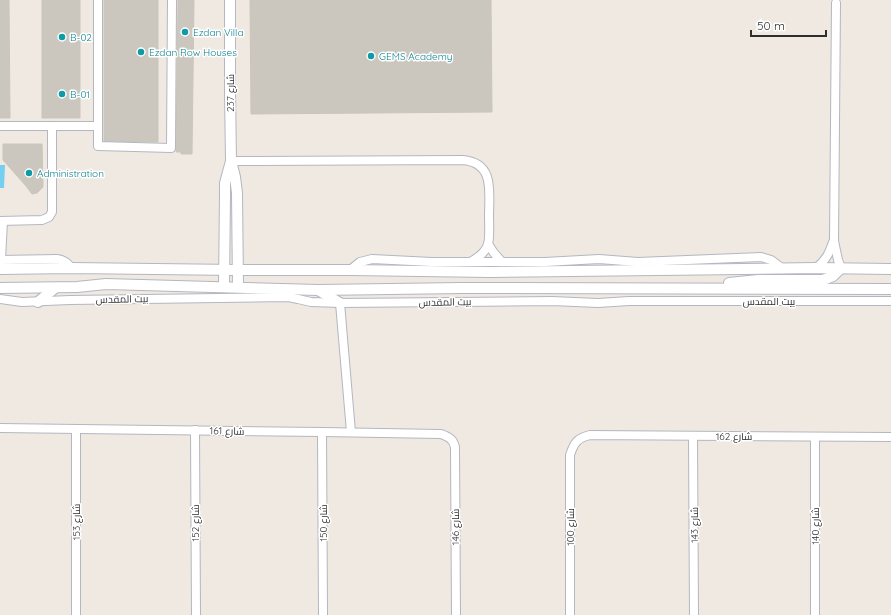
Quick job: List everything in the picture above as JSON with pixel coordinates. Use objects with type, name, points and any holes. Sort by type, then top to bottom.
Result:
[{"type":"street","points":[[98,0],[98,146],[171,148],[172,0]]},
{"type":"street","name":"شارع 237","points":[[224,287],[225,183],[231,161],[230,0]]},
{"type":"street","points":[[836,3],[834,241],[838,260],[842,268]]},
{"type":"street","points":[[0,126],[98,126]]},
{"type":"street","points":[[52,126],[52,212],[49,217],[42,220],[1,221],[0,263],[71,268],[490,272],[891,268]]},
{"type":"street","points":[[231,161],[475,162],[480,166],[489,180],[488,244],[482,254],[471,262]]},
{"type":"street","name":"شارع 237","points":[[231,161],[236,177],[237,193],[238,287]]},
{"type":"street","points":[[816,268],[827,257],[834,241]]},
{"type":"street","points":[[488,244],[502,262]]},
{"type":"street","points":[[350,270],[360,262],[372,259],[432,262],[551,262],[599,259],[638,262],[761,257],[771,260],[782,269]]},
{"type":"street","points":[[708,288],[748,280],[823,280],[833,276],[842,268]]},
{"type":"street","name":"بيت المقدس","points":[[0,288],[55,288],[106,284],[318,290],[462,288],[891,289]]},
{"type":"street","points":[[38,302],[55,288]]},
{"type":"street","points":[[318,290],[340,303],[351,432]]},
{"type":"street","name":"بيت المقدس","points":[[0,299],[22,302],[38,302],[70,300],[288,297],[311,302],[340,303],[552,301],[598,303],[629,301],[891,301]]},
{"type":"street","name":"شارع 161","points":[[0,428],[441,434],[452,439]]},
{"type":"street","name":"شارع 153","points":[[76,429],[76,615]]},
{"type":"street","name":"شارع 152","points":[[195,430],[196,615]]},
{"type":"street","name":"شارع 150","points":[[322,432],[323,615]]},
{"type":"street","name":"شارع 162","points":[[578,440],[584,436],[590,435],[891,437]]},
{"type":"street","name":"شارع 143","points":[[693,436],[694,615]]},
{"type":"street","name":"شارع 140","points":[[815,437],[816,615]]},
{"type":"street","name":"شارع 146","points":[[452,439],[455,447],[456,615]]},
{"type":"street","name":"شارع 100","points":[[570,615],[570,455],[578,440]]},
{"type":"water","points":[[0,165],[5,165],[4,188],[0,188]]},
{"type":"building","points":[[0,0],[9,0],[10,118],[0,118]]},
{"type":"building","points":[[42,0],[80,0],[80,118],[42,118]]},
{"type":"building","points":[[104,0],[158,0],[158,142],[104,141]]},
{"type":"building","points":[[178,0],[194,0],[192,154],[181,154],[181,152],[176,152]]},
{"type":"building","name":"GEMS Academy","points":[[250,0],[491,0],[492,112],[251,114]]},
{"type":"building","name":"Administration","points":[[3,144],[42,144],[43,187],[37,193],[32,194],[3,160]]},
{"type":"place","name":"Ezdan Villa","points":[[185,32]]},
{"type":"place","name":"B-02","points":[[62,37]]},
{"type":"place","name":"Ezdan Row Houses","points":[[141,52]]},
{"type":"place","name":"GEMS Academy","points":[[371,56]]},
{"type":"place","name":"B-01","points":[[62,94]]},
{"type":"place","name":"Administration","points":[[29,173]]}]
